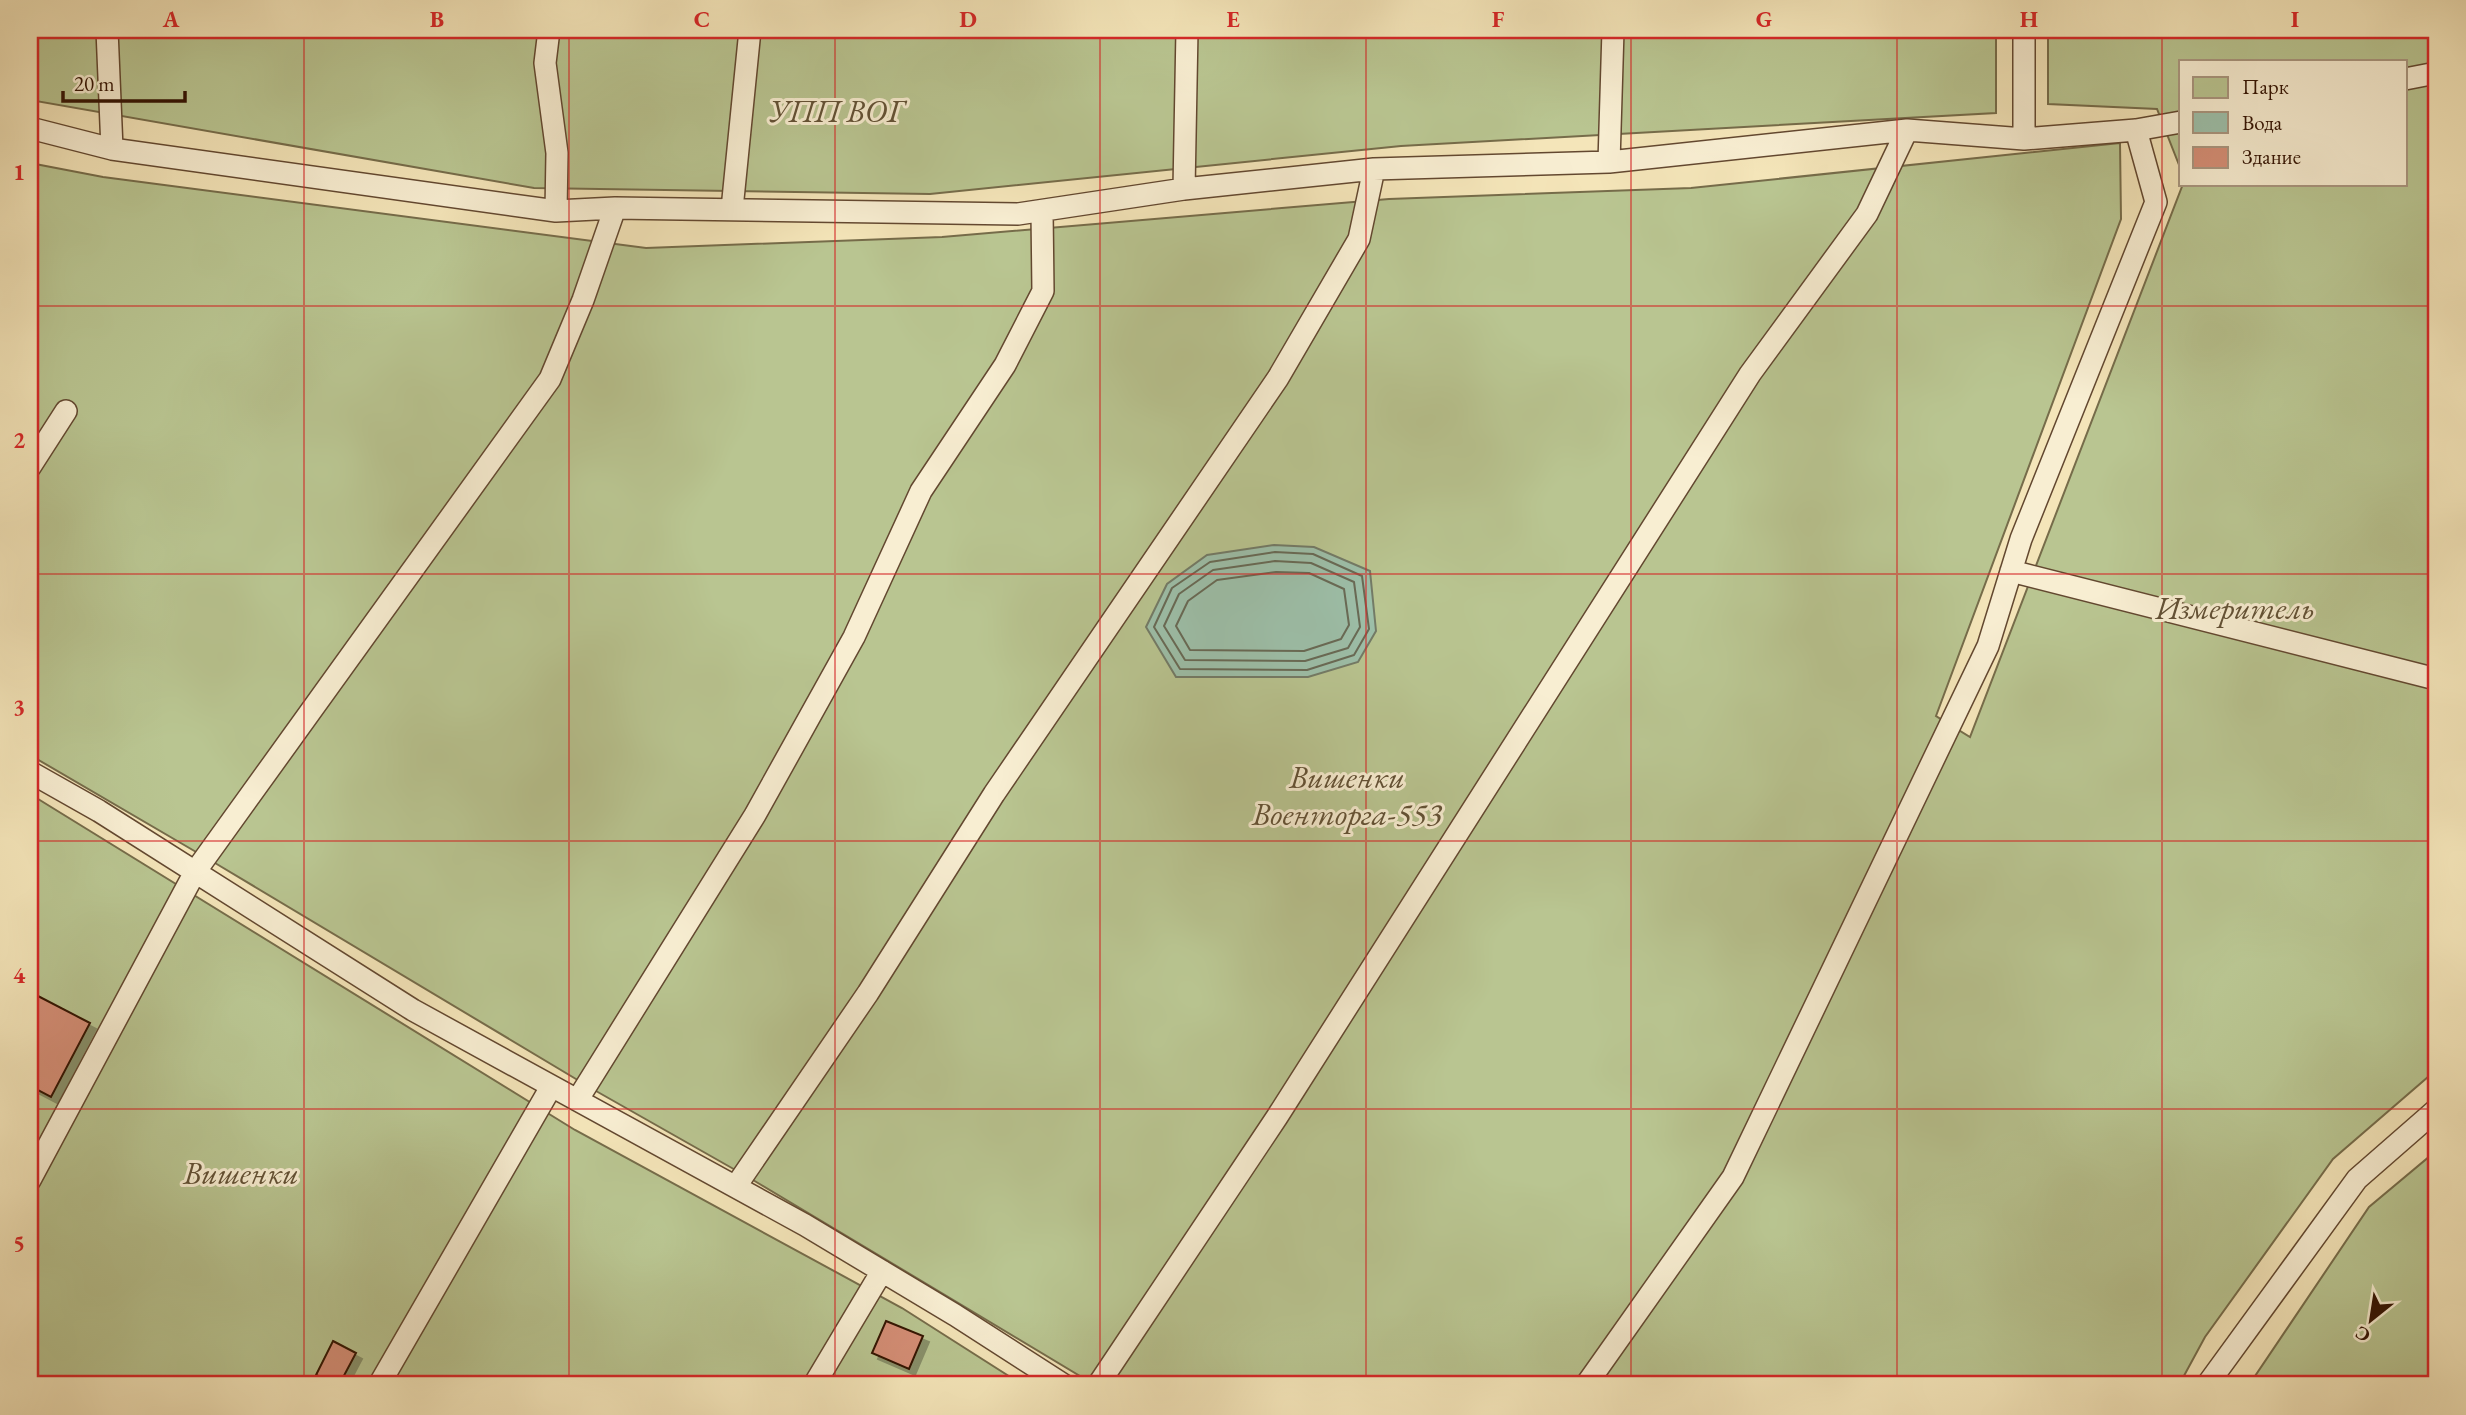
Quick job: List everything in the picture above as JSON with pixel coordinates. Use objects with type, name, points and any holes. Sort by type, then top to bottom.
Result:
[{"type":"lane","points":[[107,30],[112,149]]},
{"type":"lane","points":[[549,30],[545,63],[557,153],[556,211]]},
{"type":"lane","points":[[732,209],[750,30]]},
{"type":"lane","points":[[1184,189],[1187,30]]},
{"type":"lane","points":[[1609,162],[1613,30]]},
{"type":"lane","points":[[2024,139],[2025,30]]},
{"type":"lane","points":[[2406,79],[2436,73]]},
{"type":"lane","points":[[30,128],[112,149],[556,211],[615,208],[1018,214],[1184,189],[1374,169],[1609,162],[1907,130],[2024,139],[2136,130],[2179,122]]},
{"type":"lane","points":[[1098,1385],[1277,1117],[1750,374],[1867,214],[1907,130]]},
{"type":"lane","points":[[1586,1385],[1733,1177],[1988,646],[2021,539],[2155,202],[2136,130]]},
{"type":"lane","points":[[736,1186],[868,993],[994,794],[1279,378],[1359,239],[1374,169]]},
{"type":"lane","points":[[30,1180],[195,872],[550,379],[583,300],[615,208]]},
{"type":"lane","points":[[578,1099],[755,815],[854,637],[921,491],[1005,365],[1043,292],[1042,211]]},
{"type":"lane","points":[[30,467],[66,411]]},
{"type":"lane","points":[[2011,571],[2436,679]]},
{"type":"lane","points":[[30,772],[99,811],[413,1010],[736,1186],[955,1315],[1064,1385]]},
{"type":"lane","points":[[379,1385],[551,1087]]},
{"type":"lane","points":[[2207,1385],[2357,1179],[2436,1110]]},
{"type":"lane","points":[[814,1385],[882,1271]]},
{"type":"green space","name":"УПП ВОГ","points":[[30,30],[1996,30],[1996,113],[1401,146],[930,194],[534,188],[30,100]]},
{"type":"green space","name":"Вишенки Военторга-553","points":[[2048,30],[2436,30],[2436,1070],[2333,1159],[2205,1337],[2179,1385],[1095,1385],[753,1180],[596,1091],[30,755],[30,163],[103,177],[646,248],[942,237],[1389,199],[1691,188],[2120,143],[2121,219],[1936,716],[1970,737],[2182,186],[2406,186],[2406,60],[2179,60],[2179,165],[2157,109],[2048,104]]},
{"type":"green space","name":"Вишенки","points":[[30,794],[575,1130],[902,1308],[1023,1385],[30,1385]]},
{"type":"green space","points":[[2436,1151],[2436,1385],[2249,1385],[2369,1207]]},
{"type":"water","points":[[1274,545],[1314,547],[1370,571],[1376,631],[1358,662],[1308,677],[1176,677],[1146,627],[1167,584],[1207,555]]},
{"type":"building","points":[[36,995],[90,1023],[51,1097],[30,1086],[30,1008]]},
{"type":"building","points":[[886,1321],[923,1336],[909,1369],[872,1353]]},
{"type":"building","points":[[333,1341],[356,1353],[339,1385],[316,1375]]},
{"type":"park label","name":"Измеритель","points":[[2235,608]]}]
